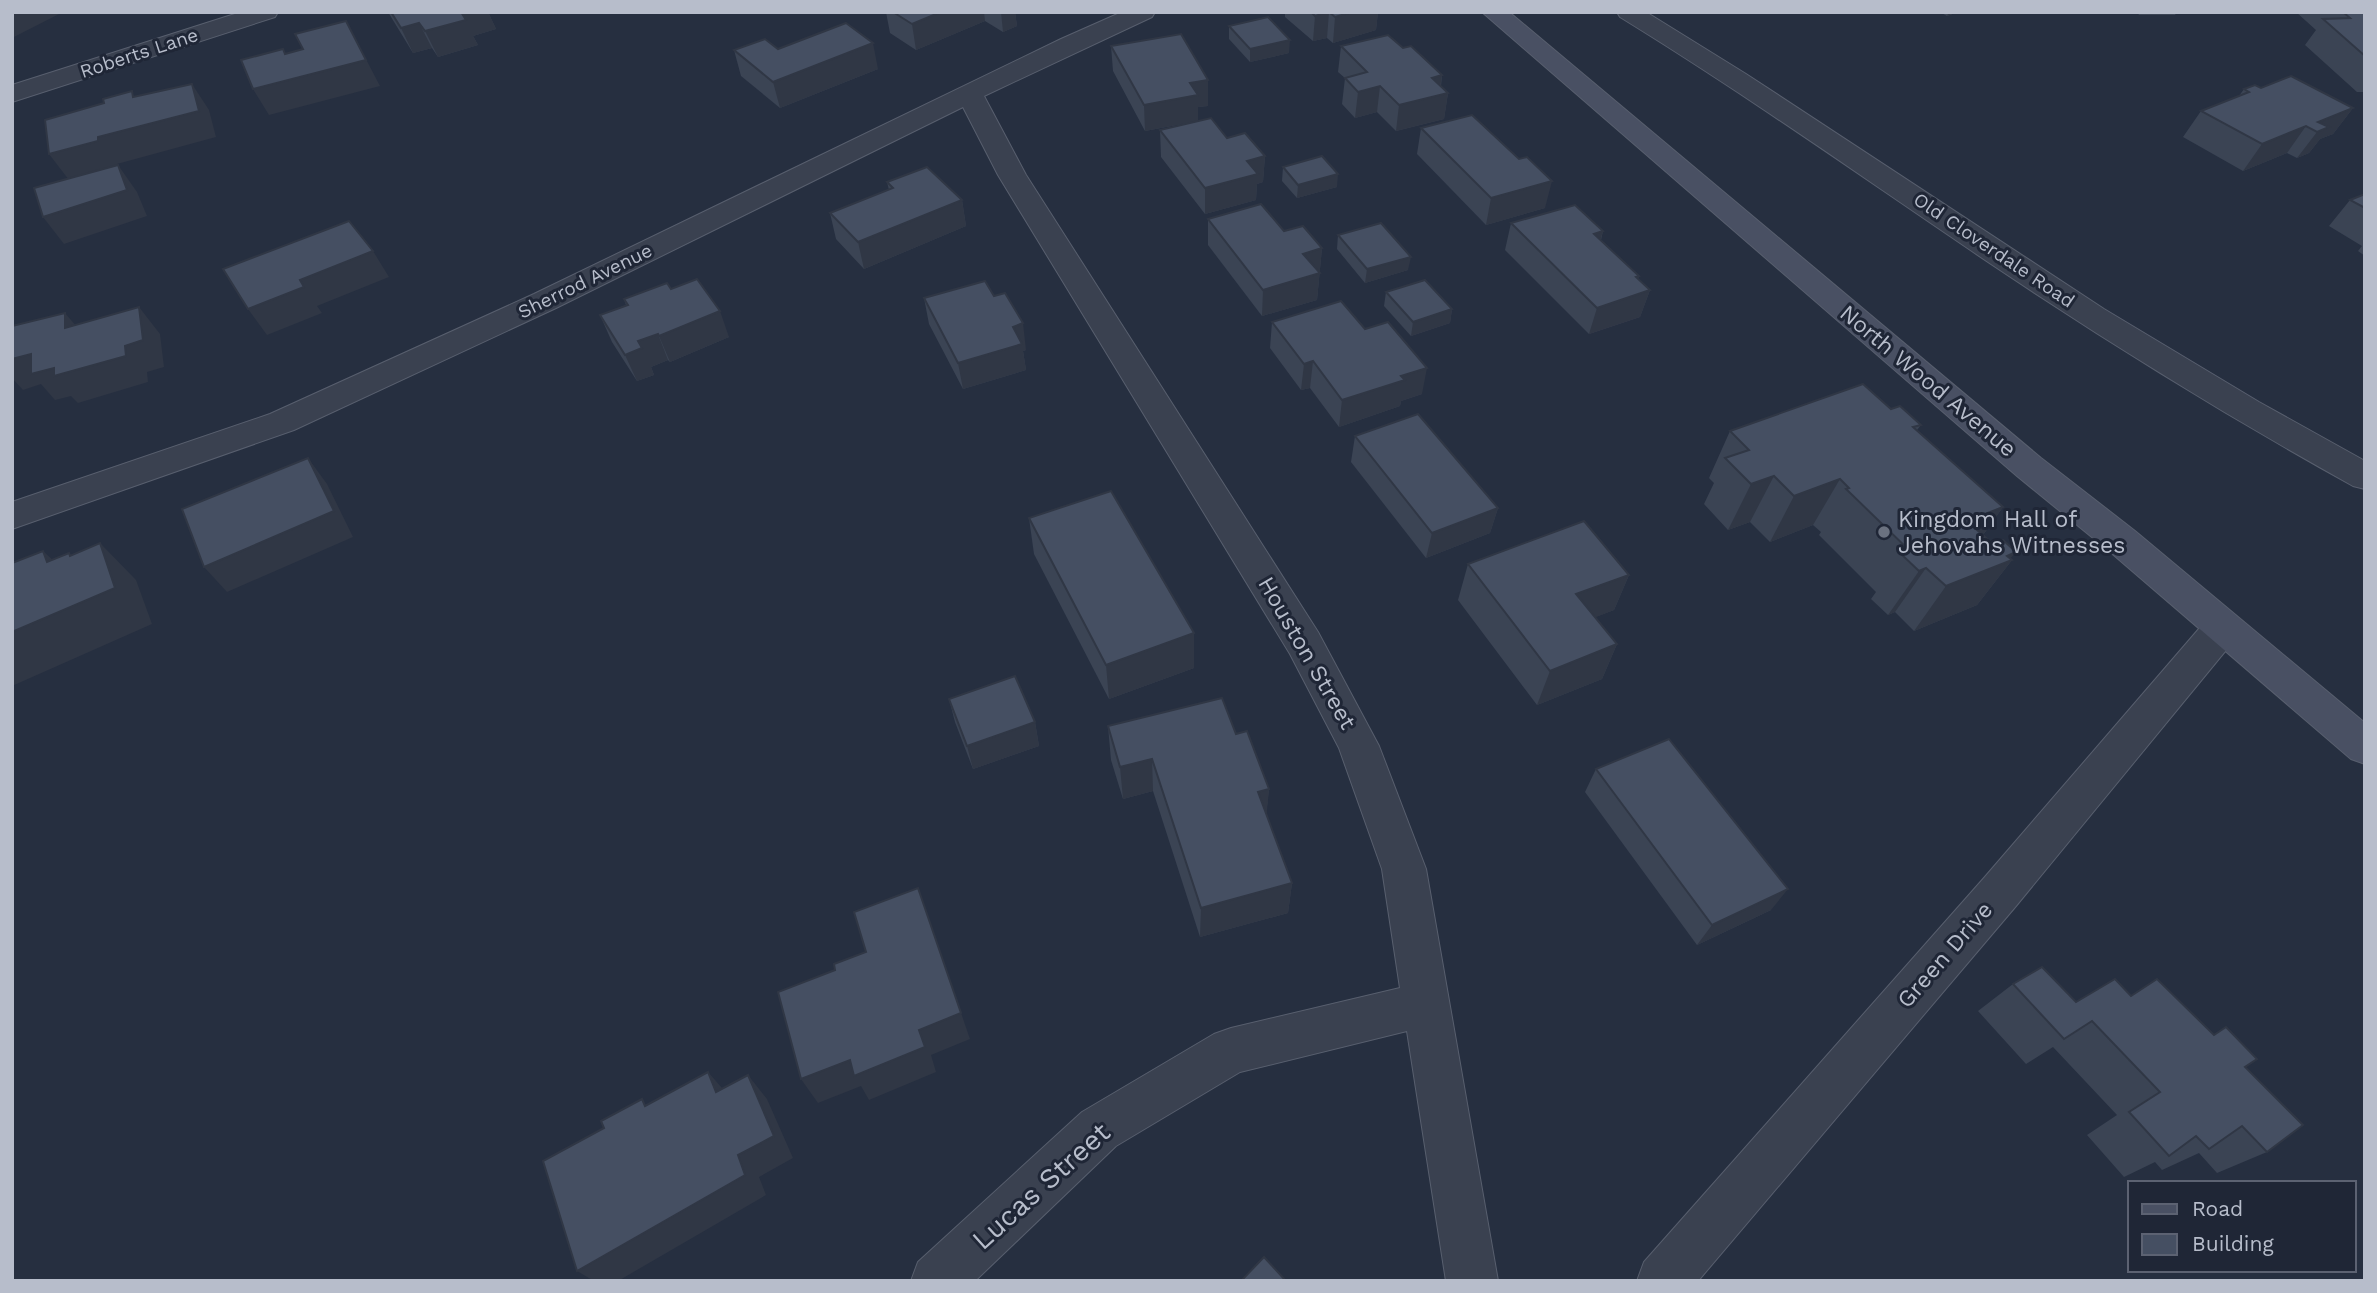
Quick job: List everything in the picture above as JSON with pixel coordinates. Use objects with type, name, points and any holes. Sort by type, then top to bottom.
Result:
[{"type":"main road","name":"North Wood Avenue","points":[[1494,12],[2029,467],[2365,747]]},
{"type":"street","name":"Roberts Lane","points":[[12,93],[266,12]]},
{"type":"street","name":"Sherrod Avenue","points":[[12,516],[282,422],[545,301],[1070,44],[1143,12]]},
{"type":"street","name":"Old Cloverdale Road","points":[[1629,12],[1822,135],[2055,292],[2297,440],[2365,477]]},
{"type":"street","name":"Houston Street","points":[[969,93],[1012,175],[1304,643],[1359,746],[1404,869],[1472,1281]]},
{"type":"street","name":"Green Drive","points":[[1663,1281],[2000,892],[2223,627]]},
{"type":"street","name":"Lucas Street","points":[[937,1281],[1099,1129],[1231,1051],[1426,1004]]},
{"type":"building","points":[[391,12],[461,12],[466,20],[425,31],[419,23],[401,28]]},
{"type":"building","points":[[893,12],[941,12],[912,24]]},
{"type":"building","points":[[1311,12],[1328,12],[1315,16]]},
{"type":"building","points":[[1329,12],[1352,12],[1335,17]]},
{"type":"building","points":[[2343,12],[2365,12],[2365,56],[2323,19],[2350,18]]},
{"type":"building","points":[[1268,17],[1290,40],[1250,49],[1229,26]]},
{"type":"building","points":[[346,21],[366,60],[253,89],[241,60],[283,49],[285,54],[303,49],[295,34]]},
{"type":"building","points":[[846,23],[873,43],[773,82],[734,50],[765,39],[778,49]]},
{"type":"building","points":[[1181,34],[1208,80],[1190,83],[1198,95],[1144,105],[1111,46]]},
{"type":"building","points":[[1388,35],[1403,48],[1411,46],[1442,75],[1432,78],[1448,93],[1399,105],[1380,86],[1358,92],[1345,78],[1367,72],[1341,46]]},
{"type":"building","points":[[2291,76],[2353,108],[2318,122],[2329,127],[2317,132],[2306,126],[2262,144],[2201,111],[2249,92],[2244,89],[2255,85],[2261,88]]},
{"type":"building","points":[[192,84],[199,111],[98,137],[98,141],[49,154],[45,120],[104,103],[103,99],[132,91],[133,97]]},
{"type":"building","points":[[1472,115],[1519,159],[1527,157],[1552,181],[1491,198],[1421,128]]},
{"type":"building","points":[[1211,118],[1227,138],[1245,133],[1265,156],[1247,161],[1258,174],[1205,188],[1160,130]]},
{"type":"building","points":[[1322,156],[1338,174],[1298,185],[1283,167]]},
{"type":"building","points":[[118,165],[127,190],[43,217],[34,188]]},
{"type":"building","points":[[927,167],[962,200],[858,242],[830,213],[893,188],[887,182]]},
{"type":"building","points":[[2365,194],[2365,208],[2350,200]]},
{"type":"building","points":[[1261,204],[1284,231],[1303,226],[1322,248],[1303,254],[1320,273],[1263,290],[1208,219]]},
{"type":"building","points":[[1575,205],[1603,231],[1594,234],[1639,276],[1636,277],[1650,290],[1597,308],[1511,223]]},
{"type":"building","points":[[349,221],[373,251],[300,280],[304,287],[248,309],[223,269]]},
{"type":"building","points":[[1381,223],[1411,257],[1367,269],[1338,235]]},
{"type":"building","points":[[697,279],[720,311],[659,336],[658,334],[638,341],[642,348],[625,355],[600,315],[628,305],[624,299],[667,283],[671,289]]},
{"type":"building","points":[[1425,280],[1452,309],[1413,322],[1386,292]]},
{"type":"building","points":[[985,281],[994,296],[1005,293],[1023,323],[1013,327],[1022,344],[958,363],[924,298]]},
{"type":"building","points":[[1341,301],[1365,329],[1388,322],[1427,368],[1401,376],[1405,380],[1342,400],[1313,361],[1304,364],[1272,322]]},
{"type":"building","points":[[139,307],[143,340],[125,346],[126,356],[54,376],[54,368],[31,374],[31,354],[12,359],[12,326],[65,313],[65,328]]},
{"type":"building","points":[[1863,384],[1891,409],[1900,406],[1921,425],[1913,427],[2003,507],[1967,521],[1993,544],[2003,540],[2016,552],[2007,556],[2012,560],[1946,586],[1926,568],[1919,571],[1901,554],[1910,551],[1846,489],[1849,488],[1840,479],[1794,496],[1774,476],[1751,484],[1725,458],[1749,450],[1730,431]]},
{"type":"building","points":[[1418,414],[1498,508],[1432,533],[1355,436]]},
{"type":"building","points":[[308,458],[334,511],[204,567],[182,509]]},
{"type":"building","points":[[1111,491],[1194,633],[1106,665],[1029,518]]},
{"type":"building","points":[[1584,521],[1629,575],[1576,594],[1617,644],[1550,671],[1468,564]]},
{"type":"building","points":[[100,543],[115,588],[12,632],[12,563],[43,551],[47,562],[69,553],[70,556]]},
{"type":"building","points":[[1015,676],[1035,722],[967,746],[949,699]]},
{"type":"building","points":[[1222,698],[1236,734],[1247,731],[1269,789],[1258,792],[1292,883],[1201,908],[1152,759],[1120,767],[1108,726]]},
{"type":"building","points":[[1669,739],[1788,889],[1712,925],[1596,769]]},
{"type":"building","points":[[918,888],[961,1013],[919,1030],[925,1047],[854,1076],[850,1060],[801,1079],[778,992],[835,970],[834,964],[866,952],[854,912]]},
{"type":"building","points":[[2042,967],[2076,1002],[2115,979],[2131,996],[2157,979],[2214,1035],[2226,1027],[2257,1059],[2245,1067],[2303,1125],[2267,1152],[2242,1126],[2209,1149],[2196,1136],[2169,1156],[2129,1112],[2160,1092],[2092,1021],[2064,1039],[2013,984]]},
{"type":"building","points":[[708,1072],[716,1092],[748,1075],[774,1136],[738,1155],[745,1175],[577,1271],[543,1161],[604,1128],[601,1121],[642,1099],[645,1106]]},
{"type":"building","points":[[1264,1257],[1286,1281],[1241,1281]]},
{"type":"place","name":"Kingdom Hall of Jehovahs Witnesses","points":[[1884,532]]}]
